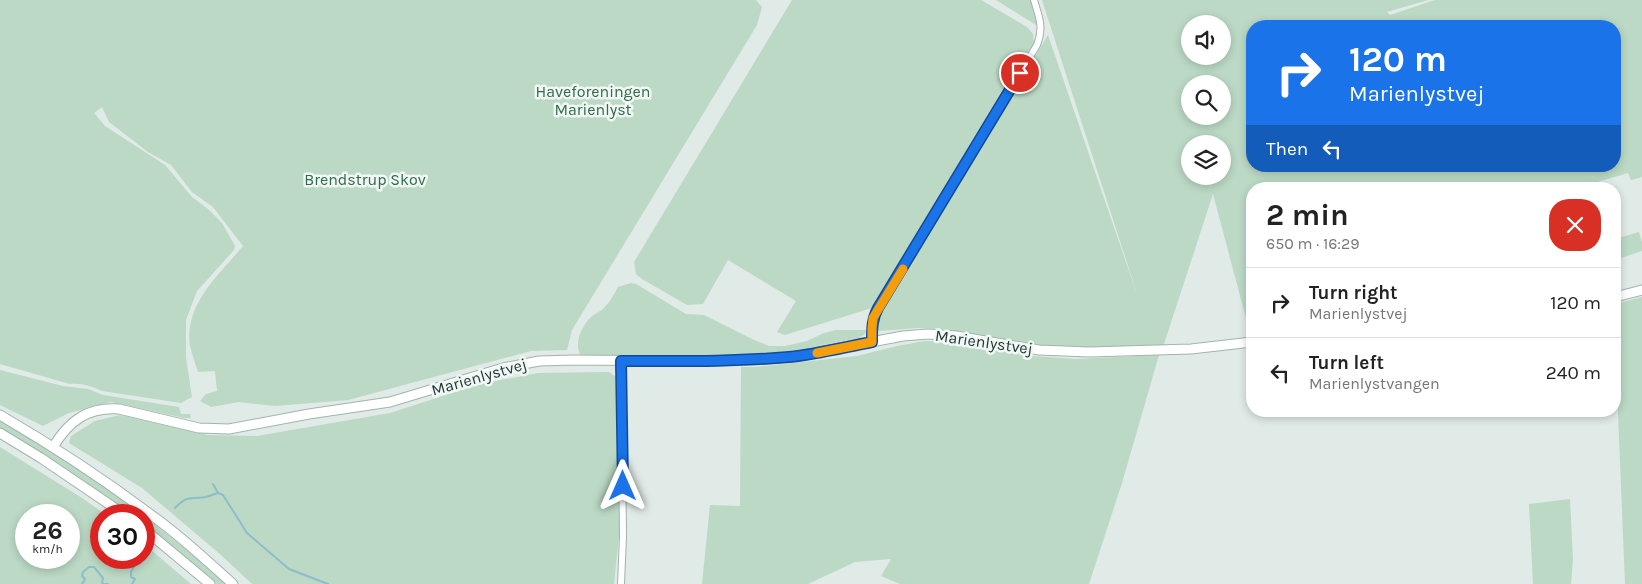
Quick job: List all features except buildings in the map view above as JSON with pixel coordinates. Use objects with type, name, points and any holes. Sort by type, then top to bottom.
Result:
[{"type":"street","points":[[872,342],[873,318],[878,308],[1037,45],[1041,34],[1041,26],[1034,0]]},
{"type":"street","points":[[1621,295],[1642,290]]},
{"type":"street","name":"Marienlystvej","points":[[53,447],[68,426],[78,418],[87,413],[108,408],[129,410],[199,428],[229,429],[309,414],[390,402],[520,364],[556,360],[696,361],[782,358],[903,336],[928,334],[956,336],[1039,350],[1089,352],[1191,349],[1246,343]]},
{"type":"street","points":[[621,361],[623,536],[621,584]]},
{"type":"street","points":[[0,415],[102,479],[155,518],[233,584]]},
{"type":"street","points":[[0,433],[109,504]]},
{"type":"street","points":[[155,537],[210,584]]},
{"type":"green space","points":[[0,0],[756,0],[762,7],[757,25],[572,330],[567,350],[531,351],[348,400],[275,406],[239,402],[211,407],[200,401],[206,394],[217,391],[215,371],[198,372],[190,346],[192,317],[205,291],[243,246],[213,207],[192,192],[171,165],[148,152],[109,122],[102,107],[94,113],[105,126],[165,165],[192,197],[222,223],[235,246],[234,250],[197,291],[186,320],[186,358],[192,397],[181,403],[102,391],[86,385],[70,384],[0,364]]},
{"type":"green space","points":[[792,0],[981,0],[1027,27],[1033,34],[1034,43],[875,307],[785,335],[777,332],[796,301],[728,260],[703,304],[687,305],[642,279],[636,274],[634,262]]},
{"type":"green space","points":[[996,0],[1030,0],[1036,25]]},
{"type":"green space","points":[[1042,0],[1428,0],[1387,12],[1390,15],[1435,0],[1642,0],[1642,177],[1631,180],[1628,173],[1598,182],[1246,182],[1246,318],[1213,194],[1163,347],[1055,347],[1016,343],[943,329],[918,328],[879,331],[875,324],[1048,35],[1139,300]]},
{"type":"green space","points":[[1639,232],[1642,251],[1621,258],[1621,237]]},
{"type":"green space","points":[[631,283],[636,284],[686,314],[704,315],[769,346],[785,346],[807,341],[836,330],[866,330],[865,334],[859,338],[797,350],[758,355],[591,356],[580,354],[578,339],[585,325],[591,317],[606,306],[618,287]]},
{"type":"green space","points":[[1642,297],[1642,584],[1625,584],[1618,417],[1621,417],[1621,302]]},
{"type":"green space","points":[[925,341],[953,342],[1032,356],[1076,359],[1159,355],[1122,483],[1089,584],[900,584],[881,576],[891,559],[855,562],[808,584],[702,584],[710,505],[740,506],[741,367],[857,356]]},
{"type":"green space","points":[[0,370],[63,386],[88,389],[103,395],[179,407],[181,414],[190,414],[191,418],[111,402],[69,413],[43,426],[0,405]]},
{"type":"green space","points":[[609,372],[616,377],[620,526],[614,584],[252,584],[142,488],[69,443],[71,436],[95,421],[120,415],[208,435],[257,436],[390,413],[480,384],[538,373]]},
{"type":"green space","points":[[0,421],[73,465],[129,504],[116,504],[66,469],[0,428]]},
{"type":"green space","points":[[0,447],[90,504],[90,569],[155,569],[155,553],[191,584],[0,584]]},
{"type":"green space","points":[[1570,499],[1573,560],[1571,584],[1533,584],[1529,504]]},
{"type":"green space","points":[[155,525],[227,584],[217,584],[155,533]]},
{"type":"waterway","points":[[213,484],[218,493]]},
{"type":"waterway","points":[[175,508],[189,498],[206,497],[218,493],[223,495],[247,533],[289,569],[328,584]]},
{"type":"waterway","points":[[82,584],[85,579],[82,576],[83,572],[89,567],[94,567],[103,578],[103,584],[108,584]]},
{"type":"waterway","points":[[132,569],[131,577],[135,579],[132,584]]},
{"type":"slow traffic","points":[[817,353],[872,342],[873,318],[903,269]]},
{"type":"route","points":[[623,486],[621,361],[753,360],[791,357],[872,342],[873,318],[878,308],[1020,73]]},
{"type":"park label","name":"Haveforeningen Marienlyst","points":[[593,100]]},
{"type":"park label","name":"Brendstrup Skov","points":[[365,179]]}]
